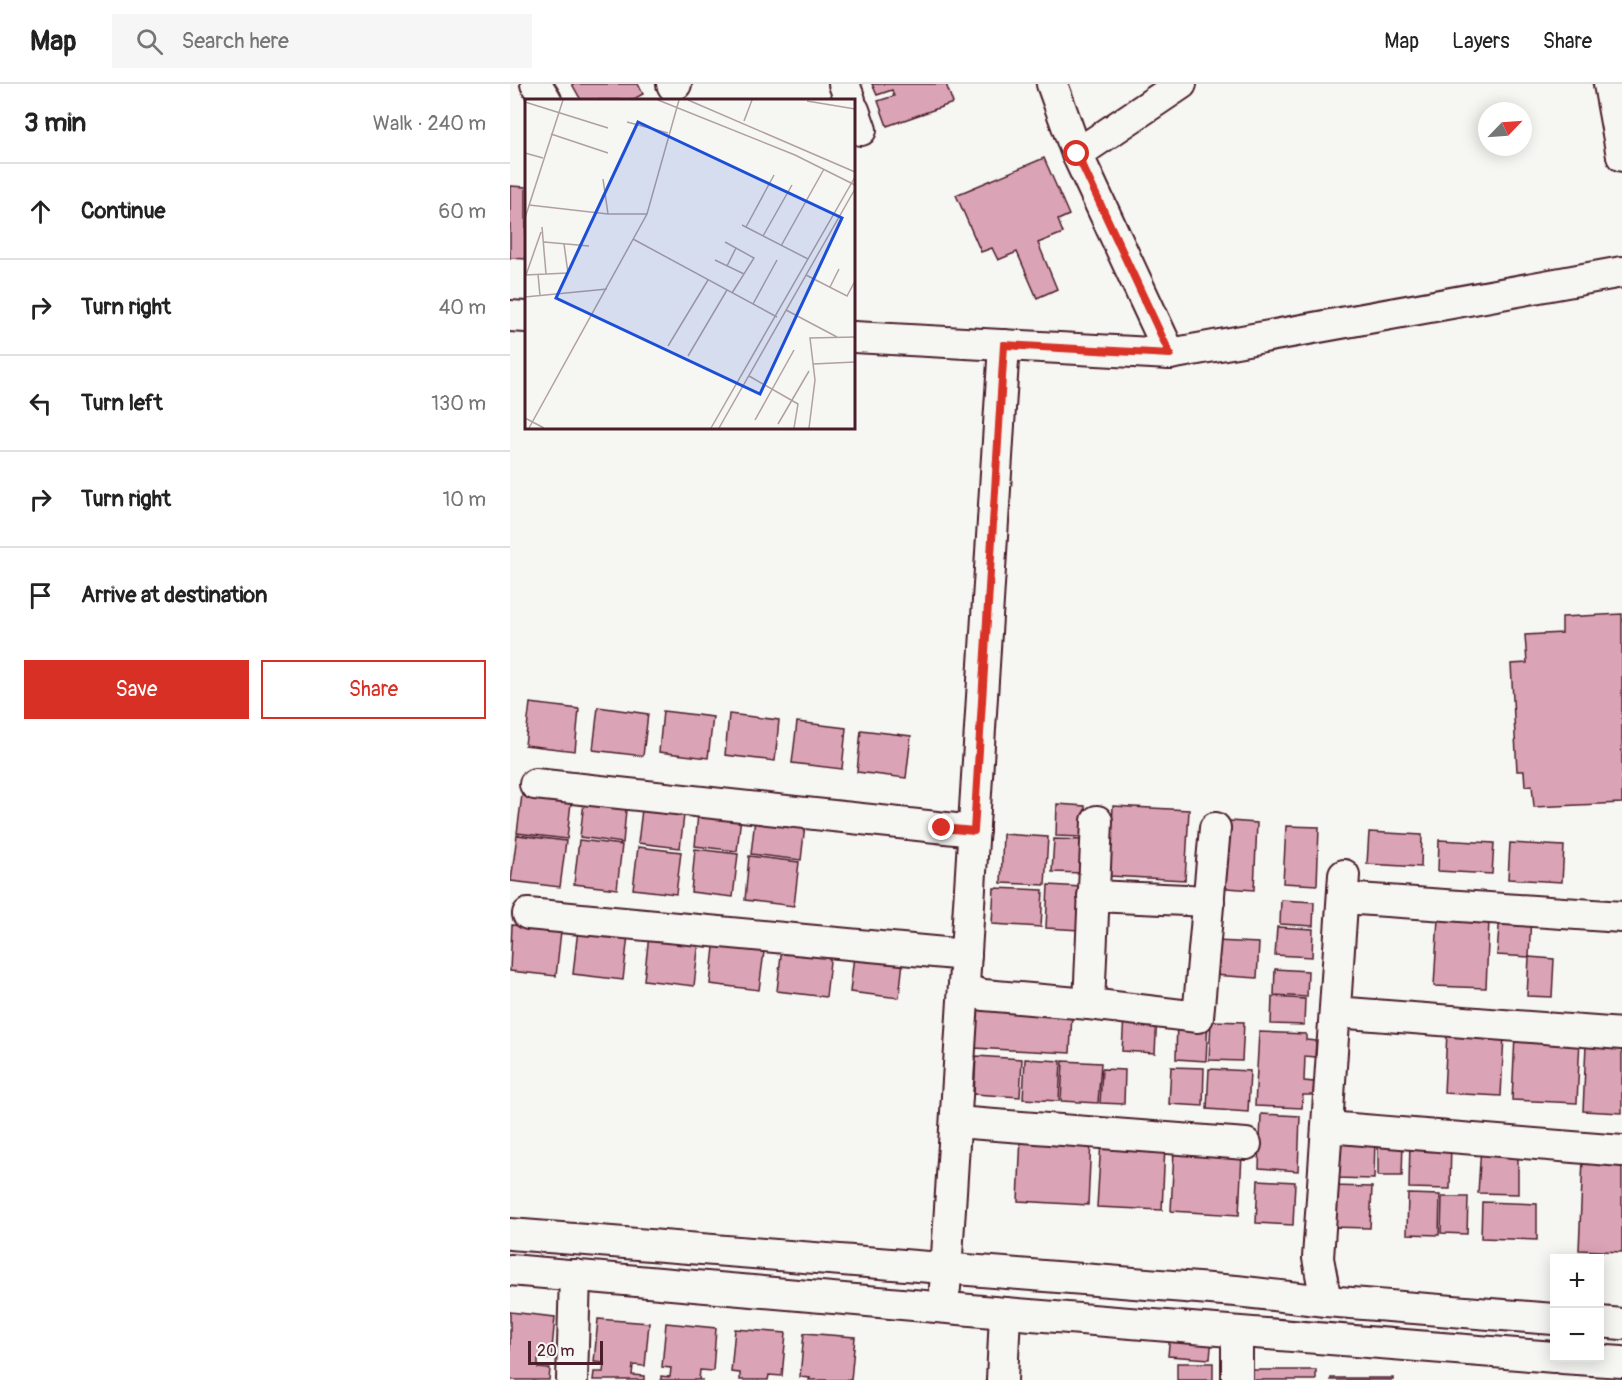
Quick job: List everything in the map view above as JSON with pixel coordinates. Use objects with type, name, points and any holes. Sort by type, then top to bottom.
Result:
[{"type":"street","points":[[536,84],[545,99]]},
{"type":"street","points":[[844,84],[850,99]]},
{"type":"street","points":[[1052,84],[1077,154],[1170,354]]},
{"type":"street","points":[[1077,154],[1180,84]]},
{"type":"street","points":[[1609,84],[1622,156]]},
{"type":"street","points":[[855,337],[1170,354],[1622,272]]},
{"type":"street","points":[[510,316],[525,317]]},
{"type":"street","points":[[944,1308],[1004,345]]},
{"type":"street","points":[[535,783],[974,831]]},
{"type":"street","points":[[1089,1004],[1097,821]]},
{"type":"street","points":[[964,990],[984,995],[1198,1017],[1215,828]]},
{"type":"street","points":[[1326,1301],[1318,1258],[1343,886],[1622,917]]},
{"type":"street","points":[[1093,896],[1209,901]]},
{"type":"street","points":[[528,914],[966,955]]},
{"type":"street","points":[[1335,1012],[1622,1034]]},
{"type":"street","points":[[956,1122],[1246,1144]]},
{"type":"street","points":[[1327,1126],[1622,1151]]},
{"type":"street","points":[[510,1234],[1236,1291],[1326,1301],[1550,1319]]},
{"type":"street","points":[[510,1270],[944,1308],[1550,1357]]},
{"type":"street","points":[[572,1380],[574,1275]]},
{"type":"street","points":[[1002,1380],[1005,1313]]},
{"type":"street","points":[[1604,1322],[1622,1324]]},
{"type":"street","points":[[1237,1332],[1237,1380]]},
{"type":"street","points":[[1604,1361],[1622,1362]]},
{"type":"building","points":[[572,84],[638,84],[643,94],[634,99],[580,99]]},
{"type":"building","points":[[872,84],[946,84],[953,103],[887,126],[878,101],[894,96],[892,90],[877,95]]},
{"type":"building","points":[[1044,158],[1069,215],[1058,220],[1063,233],[1038,243],[1057,289],[1037,298],[1017,252],[998,260],[992,248],[981,252],[956,195]]},
{"type":"building","points":[[510,186],[525,187],[525,259],[510,258]]},
{"type":"building","points":[[1622,614],[1622,803],[1534,807],[1532,785],[1525,786],[1524,771],[1517,771],[1511,664],[1527,663],[1525,635],[1562,633],[1562,617]]},
{"type":"building","points":[[530,703],[579,709],[575,751],[525,745]]},
{"type":"building","points":[[598,707],[648,714],[643,756],[593,750]]},
{"type":"building","points":[[663,711],[713,717],[708,758],[659,752]]},
{"type":"building","points":[[729,714],[779,720],[775,761],[725,755]]},
{"type":"building","points":[[797,722],[846,728],[842,769],[792,763]]},
{"type":"building","points":[[861,730],[911,736],[906,778],[857,772]]},
{"type":"building","points":[[523,787],[572,793],[567,839],[517,833]]},
{"type":"building","points":[[585,793],[627,799],[623,843],[580,837]]},
{"type":"building","points":[[643,801],[685,807],[680,848],[638,843]]},
{"type":"building","points":[[699,803],[742,808],[737,851],[695,846]]},
{"type":"building","points":[[1057,804],[1085,806],[1083,837],[1056,836]]},
{"type":"building","points":[[1113,806],[1189,810],[1185,880],[1110,876]]},
{"type":"building","points":[[756,810],[806,816],[801,860],[751,854]]},
{"type":"building","points":[[1216,820],[1257,823],[1254,890],[1213,887]]},
{"type":"building","points":[[1286,826],[1319,827],[1317,885],[1283,883]]},
{"type":"building","points":[[1369,832],[1422,835],[1421,867],[1367,864]]},
{"type":"building","points":[[1003,834],[1048,837],[1045,885],[1001,883]]},
{"type":"building","points":[[517,835],[566,841],[560,887],[511,881]]},
{"type":"building","points":[[1054,839],[1084,840],[1083,873],[1052,872]]},
{"type":"building","points":[[579,840],[622,845],[617,889],[574,884]]},
{"type":"building","points":[[1439,840],[1494,843],[1492,874],[1438,871]]},
{"type":"building","points":[[1510,843],[1564,846],[1562,882],[1508,879]]},
{"type":"building","points":[[638,847],[681,852],[676,894],[633,889]]},
{"type":"building","points":[[695,849],[738,854],[733,897],[691,892]]},
{"type":"building","points":[[749,856],[799,862],[794,906],[745,900]]},
{"type":"building","points":[[1048,885],[1082,887],[1080,930],[1046,928]]},
{"type":"building","points":[[994,888],[1043,890],[1041,927],[992,924]]},
{"type":"building","points":[[1281,900],[1314,902],[1313,926],[1280,924]]},
{"type":"building","points":[[1500,913],[1531,914],[1529,957],[1497,955]]},
{"type":"building","points":[[1438,918],[1489,920],[1486,988],[1434,986]]},
{"type":"building","points":[[512,925],[561,931],[556,976],[510,971]]},
{"type":"building","points":[[1277,927],[1313,929],[1312,957],[1275,955]]},
{"type":"building","points":[[578,929],[628,935],[623,980],[573,974]]},
{"type":"building","points":[[649,935],[699,941],[694,986],[644,980]]},
{"type":"building","points":[[715,938],[765,944],[759,990],[710,984]]},
{"type":"building","points":[[1215,941],[1259,943],[1257,978],[1213,975]]},
{"type":"building","points":[[782,946],[831,952],[826,997],[777,991]]},
{"type":"building","points":[[855,946],[904,952],[899,998],[850,992]]},
{"type":"building","points":[[1529,957],[1554,959],[1552,997],[1527,996]]},
{"type":"building","points":[[1275,969],[1308,971],[1307,997],[1274,995]]},
{"type":"building","points":[[1272,997],[1305,999],[1304,1025],[1271,1024]]},
{"type":"building","points":[[976,1008],[1072,1013],[1070,1053],[974,1048]]},
{"type":"building","points":[[1124,1015],[1157,1016],[1155,1053],[1122,1051]]},
{"type":"building","points":[[1177,1018],[1208,1019],[1206,1061],[1176,1059]]},
{"type":"building","points":[[1211,1021],[1244,1022],[1242,1061],[1209,1060]]},
{"type":"building","points":[[1259,1032],[1306,1034],[1306,1040],[1316,1041],[1315,1057],[1305,1056],[1304,1081],[1314,1082],[1313,1095],[1303,1095],[1302,1108],[1255,1106]]},
{"type":"building","points":[[1447,1032],[1504,1035],[1501,1096],[1444,1093]]},
{"type":"building","points":[[1515,1035],[1580,1039],[1577,1103],[1512,1100]]},
{"type":"building","points":[[1586,1045],[1622,1047],[1622,1113],[1583,1111]]},
{"type":"building","points":[[976,1056],[1022,1059],[1020,1097],[974,1094]]},
{"type":"building","points":[[1025,1059],[1061,1061],[1059,1101],[1023,1099]]},
{"type":"building","points":[[1063,1061],[1101,1063],[1098,1103],[1061,1101]]},
{"type":"building","points":[[1171,1067],[1204,1068],[1203,1106],[1169,1104]]},
{"type":"building","points":[[1102,1069],[1125,1070],[1124,1104],[1100,1103]]},
{"type":"building","points":[[1209,1069],[1250,1071],[1248,1112],[1207,1109]]},
{"type":"building","points":[[1261,1114],[1300,1116],[1298,1171],[1259,1168]]},
{"type":"building","points":[[1021,1136],[1091,1140],[1088,1205],[1018,1201]]},
{"type":"building","points":[[1337,1136],[1375,1137],[1374,1179],[1336,1178]]},
{"type":"building","points":[[1410,1139],[1451,1140],[1450,1189],[1409,1188]]},
{"type":"building","points":[[1101,1141],[1165,1145],[1162,1210],[1097,1207]]},
{"type":"building","points":[[1378,1142],[1403,1142],[1402,1176],[1378,1176]]},
{"type":"building","points":[[1481,1146],[1518,1148],[1518,1194],[1478,1193]]},
{"type":"building","points":[[1174,1150],[1242,1154],[1239,1215],[1171,1211]]},
{"type":"building","points":[[1583,1159],[1622,1160],[1622,1252],[1579,1250]]},
{"type":"building","points":[[1258,1180],[1295,1182],[1293,1225],[1256,1223]]},
{"type":"building","points":[[1331,1186],[1372,1187],[1370,1228],[1330,1227]]},
{"type":"building","points":[[1408,1194],[1440,1195],[1439,1235],[1407,1234]]},
{"type":"building","points":[[1442,1197],[1468,1197],[1467,1234],[1441,1233]]},
{"type":"building","points":[[1482,1202],[1537,1204],[1537,1240],[1481,1238]]},
{"type":"building","points":[[510,1312],[555,1317],[551,1359],[538,1359],[538,1368],[550,1369],[549,1380],[510,1380]]},
{"type":"building","points":[[598,1319],[649,1323],[645,1366],[633,1365],[632,1375],[644,1376],[644,1380],[593,1380],[594,1372],[603,1372],[604,1363],[594,1362]]},
{"type":"building","points":[[666,1323],[716,1328],[713,1371],[700,1370],[699,1380],[661,1380],[661,1376],[670,1377],[671,1368],[662,1367]]},
{"type":"building","points":[[735,1329],[786,1333],[782,1376],[769,1375],[768,1380],[740,1380],[740,1373],[731,1372]]},
{"type":"building","points":[[804,1333],[855,1337],[851,1380],[809,1380],[810,1378],[800,1377]]},
{"type":"building","points":[[1170,1333],[1212,1336],[1210,1359],[1168,1356]]},
{"type":"building","points":[[1177,1363],[1213,1363],[1213,1380],[1177,1380]]},
{"type":"building","points":[[1242,1370],[1316,1370],[1316,1380],[1242,1380]]},
{"type":"building","points":[[1331,1378],[1393,1378],[1393,1380],[1331,1380]]},
{"type":"route","points":[[942,828],[974,831],[1004,345],[1170,354],[1077,154]]}]
